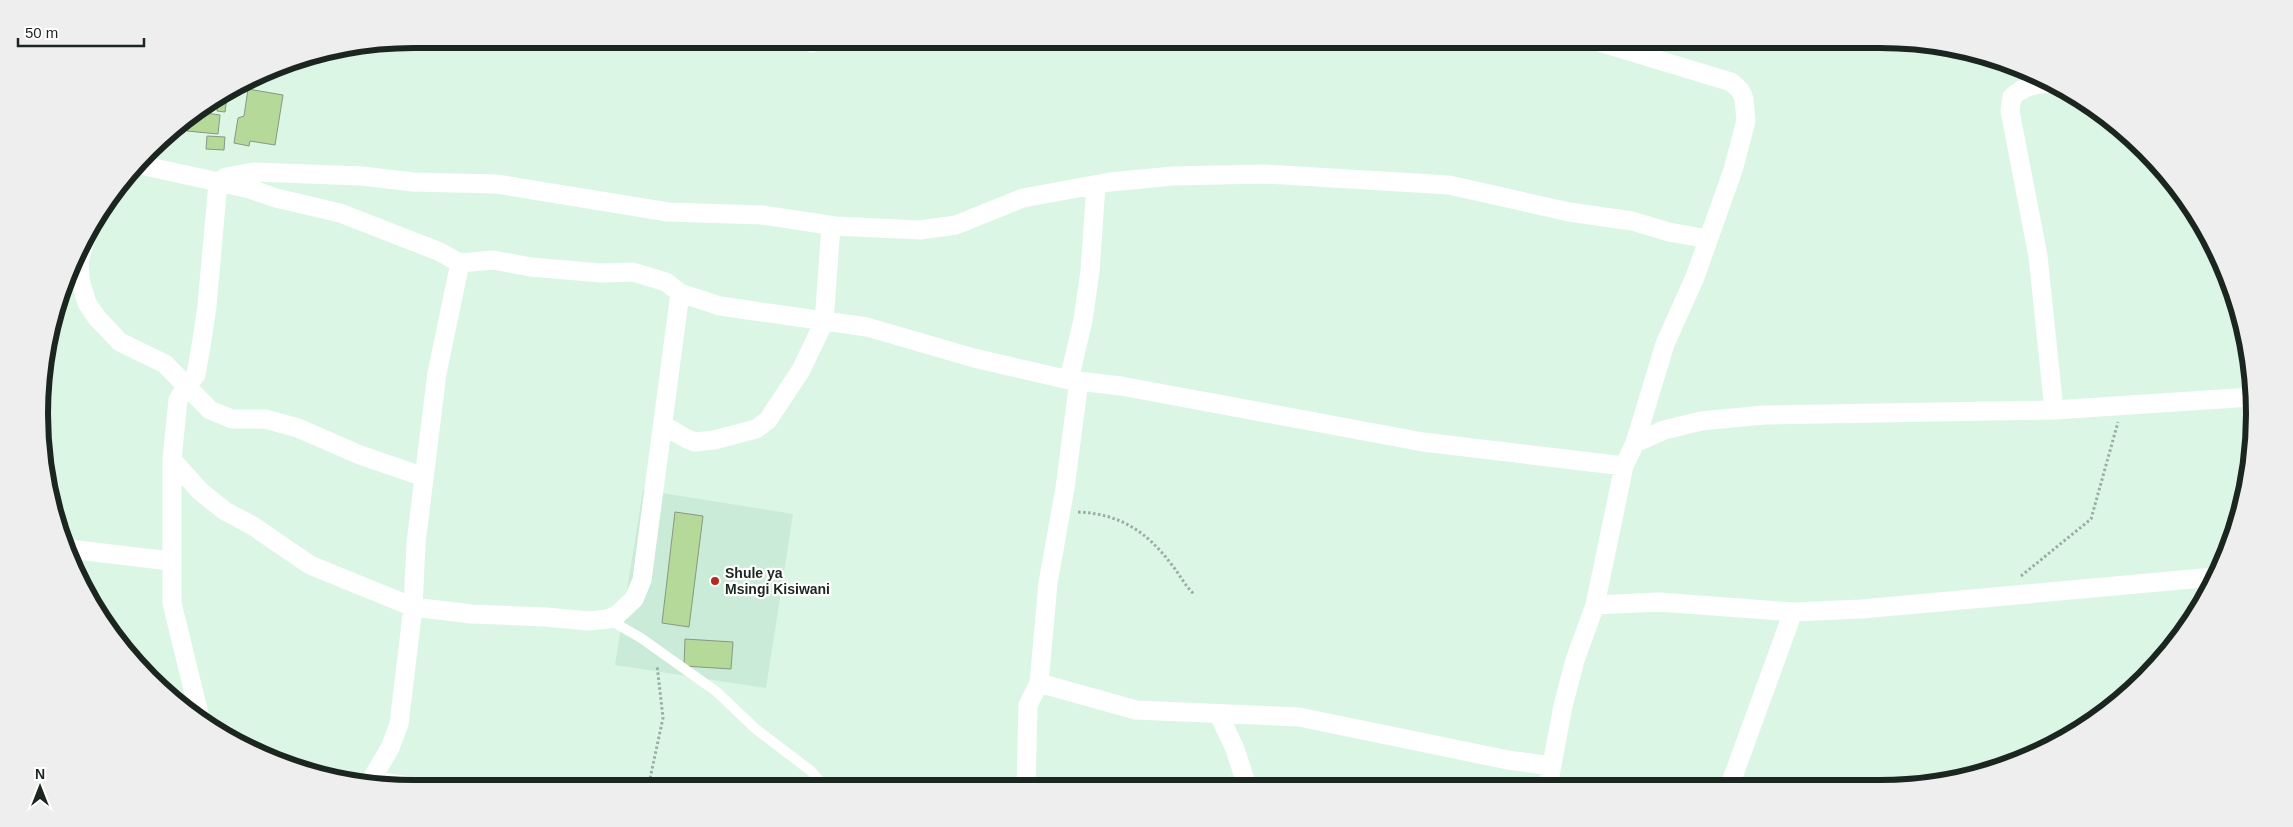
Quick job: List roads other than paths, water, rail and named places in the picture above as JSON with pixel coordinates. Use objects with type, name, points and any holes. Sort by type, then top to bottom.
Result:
[{"type":"street","points":[[1549,780],[1563,706],[1575,660],[1595,605],[1624,466],[1635,442],[1665,344],[1695,277],[1732,170],[1746,121],[1744,99],[1740,90],[1731,82],[1619,48]]},
{"type":"street","points":[[2040,84],[2020,89],[2012,97],[2010,111],[2038,256],[2054,410]]},
{"type":"street","points":[[144,166],[250,189],[276,198],[340,213],[438,251],[460,263],[493,260],[530,268],[601,273],[632,272],[666,282],[680,293],[720,306],[867,327],[974,358],[1074,380],[1121,386],[1423,442],[1624,466]]},
{"type":"street","points":[[218,182],[226,178],[253,172],[362,176],[412,182],[497,184],[668,212],[762,215],[831,226],[920,230],[956,225],[1023,198],[1096,185],[1173,176],[1264,174],[1448,185],[1569,212],[1632,221],[1669,232],[1708,239]]},
{"type":"street","points":[[198,709],[173,615],[170,561],[172,460],[178,400],[187,384],[196,375],[207,306],[218,182]]},
{"type":"street","points":[[1026,780],[1028,704],[1039,682],[1048,583],[1060,510],[1074,380],[1090,271],[1096,185]]},
{"type":"street","points":[[663,425],[687,440],[695,442],[714,440],[756,429],[768,420],[780,405],[801,370],[824,322],[831,226]]},
{"type":"street","points":[[373,777],[390,748],[399,724],[413,607],[416,543],[437,373],[460,263]]},
{"type":"street","points":[[79,264],[80,280],[88,303],[97,318],[120,342],[166,364],[210,410],[232,419],[265,419],[298,428],[368,458],[424,477]]},
{"type":"street","points":[[172,460],[201,492],[225,511],[253,526],[310,565],[413,607],[472,614],[589,621],[608,619],[617,615],[634,599],[642,580],[680,293]]},
{"type":"street","points":[[1635,442],[1664,430],[1700,421],[1764,416],[2054,410],[2245,397]]},
{"type":"street","points":[[73,550],[170,561]]},
{"type":"street","points":[[1595,605],[1660,602],[1793,612],[1862,609],[2206,578]]},
{"type":"street","points":[[1732,780],[1793,612]]},
{"type":"street","points":[[1039,682],[1136,710],[1299,717],[1508,760],[1552,766]]},
{"type":"street","points":[[1219,715],[1236,749],[1245,780]]},
{"type":"lane","points":[[608,619],[641,638],[717,692],[750,723],[811,771],[819,780]]},
{"type":"place","name":"Shule ya Msingi Kisiwani","points":[[715,581]]}]
